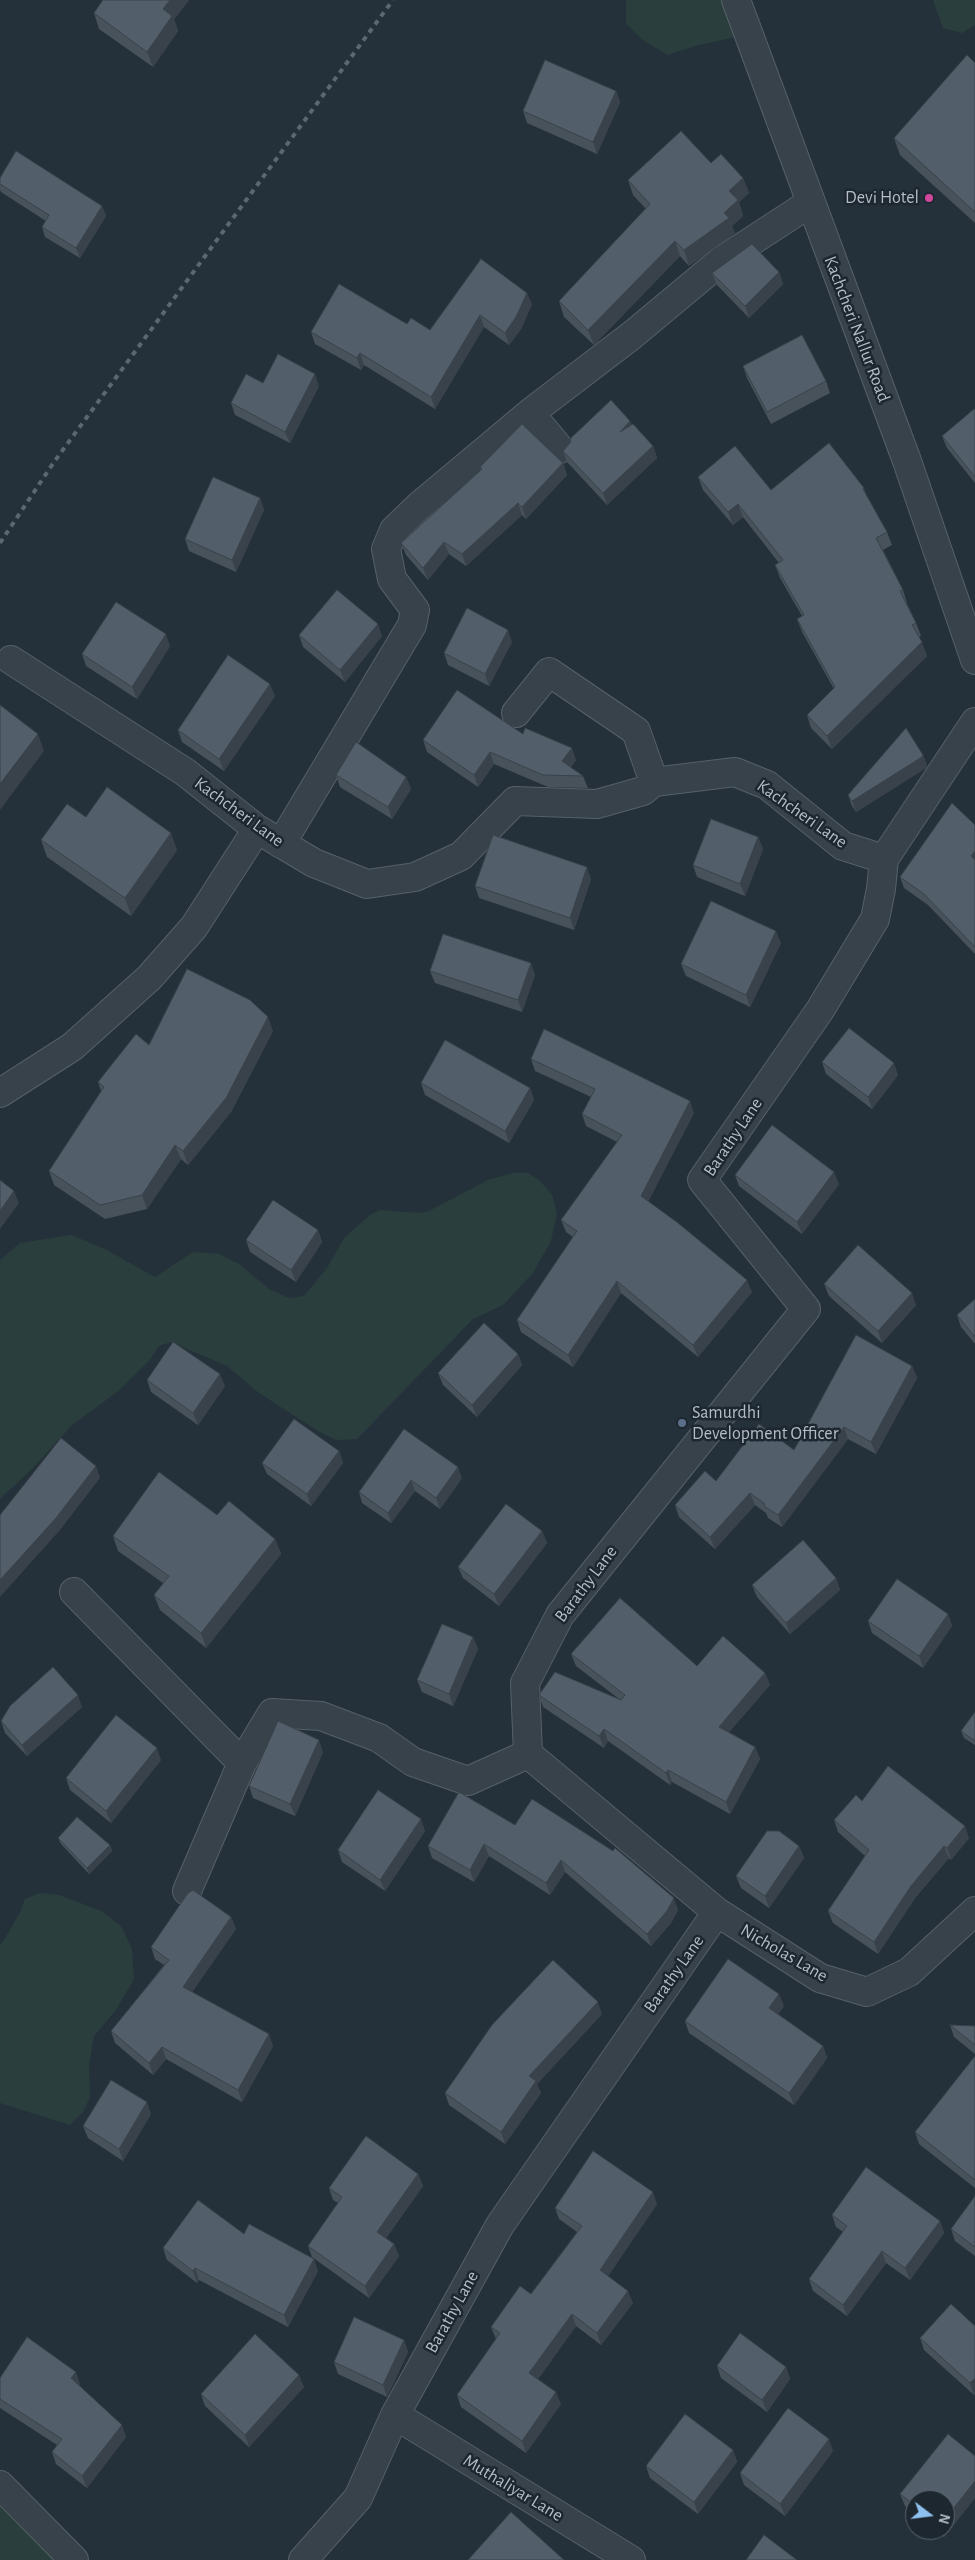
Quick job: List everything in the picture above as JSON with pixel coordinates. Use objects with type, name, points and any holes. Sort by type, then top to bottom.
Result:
[{"type":"street","name":"Kachcheri Nallur Road","points":[[736,0],[907,461],[975,660]]},
{"type":"street","points":[[281,844],[412,625],[415,610],[392,579],[386,549],[394,530],[419,506],[530,414],[631,336],[721,261],[810,202]]},
{"type":"street","points":[[530,414],[560,449]]},
{"type":"street","name":"Kachcheri Lane","points":[[11,660],[185,772],[257,830],[314,863],[367,884],[415,877],[461,856],[515,800],[596,804],[643,791],[654,782],[735,772],[767,785],[844,846],[884,859]]},
{"type":"street","points":[[516,713],[549,672],[636,731],[654,782]]},
{"type":"street","name":"Barathy Lane","points":[[528,1754],[525,1683],[560,1615],[806,1309],[702,1180],[820,1010],[875,919],[884,859],[975,722]]},
{"type":"street","points":[[0,1093],[72,1048],[149,978],[194,927],[257,830]]},
{"type":"street","points":[[74,1592],[242,1763]]},
{"type":"street","points":[[187,1891],[242,1763],[272,1713],[321,1716],[379,1738],[413,1762],[468,1781],[528,1754],[717,1912]]},
{"type":"street","name":"Nicholas Lane","points":[[717,1912],[820,1978],[867,1992],[909,1972],[975,1911]]},
{"type":"street","name":"Barathy Lane","points":[[303,2560],[358,2498],[395,2415],[500,2225],[717,1912]]},
{"type":"street","name":"Muthaliyar Lane","points":[[395,2415],[631,2560]]},
{"type":"street","points":[[0,2485],[74,2560]]},
{"type":"green space","points":[[626,0],[736,0],[735,37],[695,46],[668,55],[644,41],[626,23]]},
{"type":"green space","points":[[933,0],[975,0],[975,25],[962,33],[943,28]]},
{"type":"green space","points":[[513,1173],[528,1173],[540,1181],[552,1195],[557,1213],[551,1241],[533,1273],[503,1305],[473,1319],[357,1439],[336,1440],[318,1431],[259,1393],[227,1366],[171,1342],[159,1346],[149,1361],[117,1392],[72,1425],[34,1467],[0,1499],[0,1260],[20,1243],[71,1235],[105,1249],[155,1277],[193,1252],[219,1254],[239,1264],[269,1289],[289,1298],[304,1296],[327,1268],[344,1238],[370,1215],[380,1210],[421,1213],[429,1211],[488,1180]]},
{"type":"green space","points":[[39,1893],[59,1895],[101,1911],[121,1926],[132,1949],[134,1979],[116,2010],[94,2036],[89,2065],[90,2097],[83,2112],[70,2125],[0,2103],[0,1944],[20,1912],[25,1899]]},
{"type":"green space","points":[[0,2485],[74,2560],[0,2560]]},
{"type":"building","points":[[103,0],[170,0],[163,9],[172,16],[147,52],[94,13]]},
{"type":"building","points":[[967,55],[975,63],[975,212],[894,138]]},
{"type":"building","points":[[545,60],[616,91],[593,142],[523,111]]},
{"type":"building","points":[[681,131],[711,163],[721,154],[743,178],[729,191],[738,200],[724,213],[729,218],[684,250],[675,241],[588,330],[559,301],[650,204],[628,180]]},
{"type":"building","points":[[16,151],[102,206],[76,248],[42,227],[49,215],[0,184],[0,178]]},
{"type":"building","points":[[752,244],[779,272],[745,306],[712,273]]},
{"type":"building","points":[[481,259],[527,293],[516,317],[505,333],[480,315],[431,397],[360,353],[357,358],[311,332],[339,284],[407,324],[411,318],[430,330]]},
{"type":"building","points":[[802,335],[826,381],[767,412],[743,366]]},
{"type":"building","points":[[278,354],[315,374],[285,432],[231,403],[246,374],[263,383]]},
{"type":"building","points":[[611,400],[630,421],[620,432],[633,424],[653,446],[603,493],[563,451],[570,443],[571,438]]},
{"type":"building","points":[[975,410],[975,477],[942,436]]},
{"type":"building","points":[[522,424],[563,463],[522,507],[518,503],[462,554],[444,542],[423,568],[401,543],[482,469],[480,467]]},
{"type":"building","points":[[829,443],[864,488],[887,532],[876,538],[903,590],[900,591],[916,623],[912,625],[922,642],[827,736],[807,715],[835,687],[797,619],[804,615],[775,565],[783,560],[738,504],[728,512],[698,477],[735,446],[771,490]]},
{"type":"building","points":[[213,477],[260,498],[232,560],[185,539]]},
{"type":"building","points":[[337,590],[378,624],[340,670],[299,635]]},
{"type":"building","points":[[116,602],[166,634],[132,687],[82,654]]},
{"type":"building","points":[[467,608],[508,630],[485,674],[444,653]]},
{"type":"building","points":[[228,655],[270,684],[219,759],[178,730]]},
{"type":"building","points":[[457,690],[523,734],[525,728],[572,748],[562,761],[583,776],[543,775],[490,752],[474,775],[423,740]]},
{"type":"building","points":[[0,705],[38,734],[0,784]]},
{"type":"building","points":[[906,728],[923,755],[922,757],[852,801],[848,795]]},
{"type":"building","points":[[356,742],[406,777],[388,807],[336,775]]},
{"type":"building","points":[[107,787],[171,833],[125,898],[41,840],[67,804],[86,817]]},
{"type":"building","points":[[952,803],[975,825],[975,851],[971,856],[975,860],[975,947],[924,894],[900,877]]},
{"type":"building","points":[[711,819],[758,837],[740,884],[693,865]]},
{"type":"building","points":[[493,835],[587,867],[570,918],[475,886]]},
{"type":"building","points":[[711,901],[776,931],[746,995],[681,964]]},
{"type":"building","points":[[443,934],[531,963],[518,1000],[430,971]]},
{"type":"building","points":[[187,969],[250,1000],[268,1017],[226,1098],[183,1151],[175,1145],[142,1195],[100,1205],[49,1171],[104,1087],[98,1082],[136,1034],[149,1045]]},
{"type":"building","points":[[849,1028],[894,1063],[868,1097],[822,1062]]},
{"type":"building","points":[[544,1029],[690,1101],[641,1196],[678,1223],[747,1280],[693,1345],[617,1281],[568,1355],[517,1320],[577,1231],[561,1220],[622,1135],[582,1114],[595,1089],[531,1059]]},
{"type":"building","points":[[445,1040],[530,1088],[505,1131],[421,1083]]},
{"type":"building","points":[[772,1125],[834,1172],[797,1222],[735,1175]]},
{"type":"building","points":[[0,1180],[14,1191],[0,1211]]},
{"type":"building","points":[[273,1200],[318,1230],[291,1270],[246,1240]]},
{"type":"building","points":[[858,1245],[912,1293],[878,1331],[824,1284]]},
{"type":"building","points":[[975,1299],[975,1337],[957,1315]]},
{"type":"building","points":[[484,1323],[518,1354],[472,1405],[438,1373]]},
{"type":"building","points":[[856,1335],[912,1366],[871,1442],[844,1427],[778,1515],[764,1506],[765,1504],[750,1493],[710,1537],[675,1505],[705,1471],[716,1481],[759,1424],[794,1450]]},
{"type":"building","points":[[173,1342],[220,1374],[193,1413],[147,1380]]},
{"type":"building","points":[[294,1419],[339,1451],[307,1494],[262,1463]]},
{"type":"building","points":[[404,1429],[458,1467],[436,1498],[411,1480],[388,1513],[359,1492]]},
{"type":"building","points":[[61,1438],[96,1466],[56,1518],[0,1580],[0,1515]]},
{"type":"building","points":[[159,1472],[217,1515],[229,1501],[275,1539],[201,1633],[154,1595],[169,1576],[113,1536]]},
{"type":"building","points":[[506,1504],[542,1531],[494,1594],[458,1567]]},
{"type":"building","points":[[803,1540],[836,1578],[786,1623],[752,1585]]},
{"type":"building","points":[[897,1579],[948,1614],[919,1656],[868,1621]]},
{"type":"building","points":[[620,1598],[697,1666],[723,1636],[765,1673],[719,1727],[755,1747],[726,1802],[668,1770],[666,1773],[604,1729],[599,1736],[539,1695],[555,1672],[621,1700],[625,1695],[571,1654]]},
{"type":"building","points":[[442,1624],[473,1637],[449,1694],[417,1680]]},
{"type":"building","points":[[53,1667],[78,1695],[22,1745],[1,1721],[10,1706]]},
{"type":"building","points":[[975,1712],[975,1741],[961,1731]]},
{"type":"building","points":[[116,1715],[157,1748],[106,1811],[66,1778]]},
{"type":"building","points":[[278,1721],[319,1740],[290,1804],[249,1786]]},
{"type":"building","points":[[888,1766],[965,1826],[947,1848],[944,1846],[911,1886],[874,1942],[828,1911],[869,1850],[834,1820],[856,1795],[862,1801]]},
{"type":"building","points":[[378,1790],[421,1819],[380,1880],[338,1850]]},
{"type":"building","points":[[459,1792],[515,1825],[532,1799],[613,1851],[615,1848],[674,1898],[667,1911],[647,1934],[561,1860],[546,1883],[484,1844],[470,1870],[428,1846]]},
{"type":"building","points":[[77,1817],[110,1845],[87,1868],[58,1838]]},
{"type":"building","points":[[767,1831],[779,1831],[799,1846],[765,1896],[736,1876]]},
{"type":"building","points":[[193,1890],[231,1917],[183,1987],[269,2034],[238,2090],[162,2047],[149,2063],[111,2031],[169,1960],[151,1947],[188,1893]]},
{"type":"building","points":[[728,1959],[779,1994],[769,2008],[823,2046],[789,2093],[685,2021]]},
{"type":"building","points":[[553,1960],[598,2002],[529,2076],[536,2081],[501,2132],[445,2093],[492,2025]]},
{"type":"building","points":[[950,2025],[975,2026],[975,2045]]},
{"type":"building","points":[[975,2056],[975,2180],[915,2132]]},
{"type":"building","points":[[111,2080],[147,2102],[119,2149],[83,2126]]},
{"type":"building","points":[[366,2136],[418,2174],[377,2232],[394,2244],[365,2286],[308,2246],[342,2197],[329,2188]]},
{"type":"building","points":[[593,2151],[653,2192],[600,2270],[628,2291],[597,2333],[572,2314],[529,2373],[556,2392],[522,2441],[457,2395],[500,2333],[491,2327],[520,2286],[531,2294],[582,2226],[555,2208]]},
{"type":"building","points":[[866,2167],[940,2221],[905,2268],[882,2251],[843,2305],[809,2279],[847,2226],[832,2215]]},
{"type":"building","points":[[975,2196],[975,2247],[951,2229]]},
{"type":"building","points":[[198,2200],[244,2234],[249,2224],[314,2259],[284,2315],[195,2268],[193,2271],[163,2248]]},
{"type":"building","points":[[951,2304],[975,2326],[975,2378],[970,2383],[920,2338]]},
{"type":"building","points":[[354,2317],[404,2340],[383,2385],[334,2362]]},
{"type":"building","points":[[740,2333],[786,2367],[762,2400],[717,2366]]},
{"type":"building","points":[[255,2334],[299,2375],[245,2435],[201,2394]]},
{"type":"building","points":[[27,2337],[76,2372],[71,2378],[122,2425],[82,2476],[52,2452],[62,2439],[0,2399],[0,2378]]},
{"type":"building","points":[[788,2408],[829,2439],[780,2504],[740,2473]]},
{"type":"building","points":[[685,2414],[733,2450],[694,2502],[646,2466]]},
{"type":"building","points":[[948,2434],[975,2456],[975,2481],[955,2506],[955,2490],[905,2490],[905,2498],[900,2494]]},
{"type":"building","points":[[511,2512],[564,2560],[468,2560]]},
{"type":"building","points":[[764,2535],[797,2560],[746,2560]]},
{"type":"railway","points":[[0,543],[54,462],[393,0]]},
{"type":"place","name":"Devi Hotel","points":[[929,198]]},
{"type":"place","name":"Samurdhi Development Officer","points":[[682,1423]]}]
